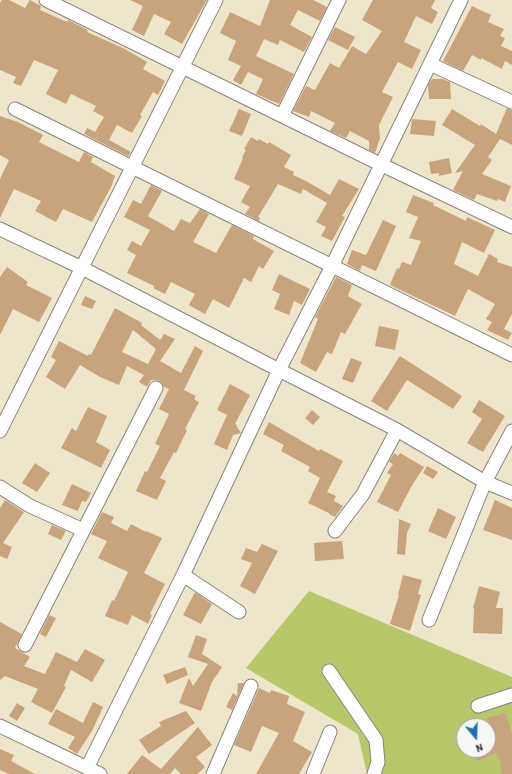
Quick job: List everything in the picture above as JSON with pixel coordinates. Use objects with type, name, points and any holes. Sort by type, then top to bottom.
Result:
[{"type":"street","points":[[46,0],[512,227]]},
{"type":"street","points":[[0,431],[216,0]]},
{"type":"street","points":[[282,116],[339,0]]},
{"type":"street","points":[[80,769],[183,575],[279,370],[332,266],[380,164],[461,0]]},
{"type":"street","points":[[430,64],[512,102]]},
{"type":"street","points":[[15,109],[512,355]]},
{"type":"street","points":[[0,229],[82,268],[397,430],[484,482],[512,493]]},
{"type":"street","points":[[25,645],[156,388]]},
{"type":"street","points":[[335,531],[363,494],[397,430]]},
{"type":"street","points":[[429,620],[484,482],[512,431]]},
{"type":"street","points":[[0,487],[30,506],[83,530]]},
{"type":"street","points":[[183,575],[239,612]]},
{"type":"street","points":[[330,671],[376,740],[378,762],[374,774]]},
{"type":"street","points":[[213,774],[251,686]]},
{"type":"street","points":[[478,706],[512,695]]},
{"type":"street","points":[[0,726],[80,769],[100,774]]},
{"type":"street","points":[[313,774],[330,732]]},
{"type":"green space","points":[[309,591],[512,677],[512,774],[367,774],[358,734],[246,668]]},
{"type":"building","points":[[2,0],[9,0],[25,8],[30,0],[41,6],[40,10],[67,22],[68,20],[88,30],[87,32],[125,49],[147,62],[143,69],[165,81],[158,95],[153,92],[132,133],[117,125],[109,140],[131,152],[128,156],[84,134],[87,128],[95,132],[104,117],[93,111],[96,106],[71,94],[66,104],[46,94],[58,70],[34,60],[21,86],[13,83],[16,77],[0,70],[0,3]]},
{"type":"building","points":[[130,0],[207,0],[182,44],[164,34],[171,22],[154,14],[144,36],[132,30],[143,6]]},
{"type":"building","points":[[270,0],[313,0],[327,7],[320,21],[298,10],[290,25],[312,37],[304,52],[280,40],[278,45],[264,39],[256,56],[294,74],[279,104],[256,94],[263,79],[248,72],[241,85],[233,80],[241,66],[228,60],[236,41],[220,33],[230,12],[260,26]]},
{"type":"building","points":[[373,0],[435,0],[431,8],[438,12],[432,24],[416,16],[404,42],[421,50],[412,69],[398,62],[382,92],[393,97],[379,125],[380,138],[375,153],[369,150],[369,141],[350,131],[346,138],[330,131],[335,123],[311,111],[309,117],[293,111],[306,86],[315,90],[330,63],[339,68],[352,46],[366,54],[382,31],[362,20]]},
{"type":"building","points":[[472,6],[491,15],[488,22],[504,29],[500,36],[505,38],[501,46],[512,51],[512,65],[505,61],[502,69],[472,55],[463,71],[443,61]]},
{"type":"building","points":[[335,27],[355,37],[348,50],[328,40]]},
{"type":"building","points":[[432,79],[442,79],[450,82],[451,99],[429,99],[428,85]]},
{"type":"building","points":[[507,108],[512,110],[512,145],[500,139],[488,157],[492,160],[482,174],[511,186],[505,202],[498,199],[497,201],[477,194],[474,200],[453,190],[463,171],[455,173],[475,145],[442,125],[452,109],[480,126],[481,124],[496,134]]},
{"type":"building","points":[[239,109],[251,114],[242,136],[229,131]]},
{"type":"building","points":[[0,116],[18,122],[43,135],[39,142],[79,162],[84,152],[93,157],[91,162],[115,176],[111,187],[92,222],[63,209],[56,222],[35,211],[41,201],[14,189],[0,218],[0,179],[9,160],[0,155]]},
{"type":"building","points":[[412,119],[436,121],[434,136],[410,134]]},
{"type":"building","points":[[251,137],[268,144],[269,142],[291,155],[284,167],[294,172],[293,175],[330,195],[339,179],[359,189],[342,216],[345,217],[332,241],[321,236],[326,227],[316,222],[327,203],[303,189],[301,194],[278,184],[258,217],[260,218],[259,221],[245,214],[250,207],[241,202],[250,186],[234,179],[246,150],[244,149]]},
{"type":"building","points":[[449,158],[452,173],[439,176],[439,173],[431,174],[429,162]]},
{"type":"building","points":[[151,185],[162,191],[148,216],[174,231],[181,219],[190,223],[200,209],[209,214],[193,242],[216,253],[232,225],[254,236],[253,239],[274,251],[263,269],[259,266],[251,282],[244,278],[229,308],[213,299],[205,314],[189,305],[195,294],[171,282],[165,294],[153,288],[154,286],[127,273],[136,255],[127,250],[132,241],[141,246],[150,230],[124,217],[133,200],[141,204]]},
{"type":"building","points":[[413,195],[434,203],[433,205],[466,221],[467,217],[495,230],[484,253],[462,242],[454,264],[478,276],[489,254],[498,259],[497,262],[512,267],[512,314],[504,329],[512,333],[508,340],[487,330],[492,322],[486,319],[495,304],[468,289],[455,316],[390,285],[397,268],[399,269],[402,262],[411,265],[421,241],[409,238],[418,217],[406,212]]},
{"type":"building","points":[[383,220],[396,226],[376,271],[362,265],[360,271],[347,264],[352,250],[366,255]]},
{"type":"building","points":[[7,267],[28,282],[26,285],[52,298],[39,322],[13,309],[0,335],[0,277]]},
{"type":"building","points":[[279,274],[310,289],[302,305],[294,301],[289,315],[274,309],[280,294],[272,290]]},
{"type":"building","points":[[336,277],[352,285],[348,296],[362,304],[345,334],[341,332],[332,354],[327,352],[316,372],[300,363],[318,319],[315,317]]},
{"type":"building","points":[[85,296],[96,301],[92,309],[81,305]]},
{"type":"building","points":[[115,308],[142,323],[141,325],[160,340],[164,334],[175,339],[160,361],[181,373],[195,346],[203,351],[184,390],[196,396],[194,399],[199,402],[185,429],[187,430],[176,453],[174,452],[160,478],[166,481],[157,500],[136,491],[145,471],[147,472],[160,446],[155,444],[169,414],[159,409],[169,389],[164,387],[160,381],[156,380],[151,380],[147,387],[139,382],[144,375],[127,366],[119,385],[100,377],[80,365],[65,389],[46,377],[56,360],[51,357],[59,341],[88,356],[89,354],[91,355]],"holes":[[[133,330],[156,349],[148,364],[122,352]]]},
{"type":"building","points":[[379,326],[399,330],[395,350],[375,346]]},
{"type":"building","points":[[400,356],[462,396],[453,409],[407,380],[387,411],[371,401]]},
{"type":"building","points":[[351,358],[362,362],[353,383],[342,379]]},
{"type":"building","points":[[230,384],[250,395],[235,424],[241,433],[233,435],[227,450],[214,444],[227,415],[217,410]]},
{"type":"building","points":[[479,400],[505,416],[483,452],[467,443],[482,419],[472,412]]},
{"type":"building","points":[[88,407],[107,416],[96,442],[110,450],[101,468],[61,448],[72,428],[76,431]]},
{"type":"building","points":[[312,410],[320,417],[313,425],[305,418]]},
{"type":"building","points":[[269,422],[319,451],[320,449],[343,461],[327,492],[336,496],[334,501],[343,506],[335,517],[308,503],[320,478],[308,471],[310,467],[281,451],[284,445],[263,434]]},
{"type":"building","points":[[394,453],[398,456],[400,453],[424,467],[411,487],[398,512],[377,502],[391,475],[387,473],[393,464],[389,462]]},
{"type":"building","points":[[35,463],[50,473],[37,492],[22,483]]},
{"type":"building","points":[[427,466],[438,472],[433,479],[423,473]]},
{"type":"building","points":[[72,484],[91,493],[86,502],[82,501],[78,511],[62,505]]},
{"type":"building","points":[[5,500],[24,512],[3,543],[12,547],[7,559],[0,556],[0,508]]},
{"type":"building","points":[[495,500],[512,508],[512,540],[483,530]]},
{"type":"building","points":[[438,508],[456,517],[446,539],[428,531]]},
{"type":"building","points":[[102,512],[114,517],[111,523],[127,531],[131,524],[162,538],[144,573],[165,584],[150,614],[152,615],[148,624],[132,615],[128,625],[105,616],[112,600],[114,601],[128,572],[98,558],[107,541],[91,534]]},
{"type":"building","points":[[399,519],[411,524],[407,533],[405,555],[397,554]]},
{"type":"building","points":[[52,525],[66,531],[61,540],[48,534]]},
{"type":"building","points":[[342,541],[344,559],[315,561],[314,543]]},
{"type":"building","points":[[262,544],[278,551],[255,594],[240,586],[252,563],[241,559],[246,548],[257,552]]},
{"type":"building","points":[[403,575],[422,580],[418,594],[421,595],[410,631],[390,624],[399,595]]},
{"type":"building","points":[[479,586],[500,592],[496,608],[503,608],[502,634],[473,633],[473,608]]},
{"type":"building","points":[[195,592],[212,604],[201,624],[183,615]]},
{"type":"building","points":[[49,615],[56,618],[46,637],[40,634]]},
{"type":"building","points":[[0,622],[22,634],[15,648],[30,657],[24,666],[45,674],[56,652],[77,662],[85,649],[105,660],[92,682],[71,670],[64,686],[66,687],[52,713],[31,702],[38,689],[5,676],[0,680]]},
{"type":"building","points":[[196,635],[207,639],[202,654],[222,667],[212,682],[201,711],[179,703],[189,678],[193,686],[208,664],[188,657]]},
{"type":"building","points":[[185,667],[188,675],[167,684],[163,675]]},
{"type":"building","points":[[238,683],[244,683],[232,710],[226,707],[233,693],[237,696]]},
{"type":"building","points":[[259,688],[270,693],[271,690],[289,696],[287,704],[305,712],[293,741],[312,752],[299,774],[256,774],[279,733],[262,726],[251,752],[234,745]]},
{"type":"building","points":[[93,702],[103,707],[92,731],[77,754],[68,748],[75,737],[48,724],[56,709],[83,723]]},
{"type":"building","points":[[17,703],[25,708],[17,721],[9,716]]},
{"type":"building","points":[[186,711],[195,723],[149,754],[139,740],[161,726],[159,722]]},
{"type":"building","points":[[506,713],[512,734],[512,774],[502,774],[500,759],[498,759],[496,753],[496,718],[487,718]]},
{"type":"building","points":[[198,727],[212,745],[196,757],[205,767],[197,774],[181,774],[175,768],[170,774],[127,774],[142,755],[161,769]]},
{"type":"building","points":[[0,749],[14,755],[11,761],[35,774],[9,774],[0,770]]},
{"type":"building","points":[[476,758],[485,758],[478,761]]}]
